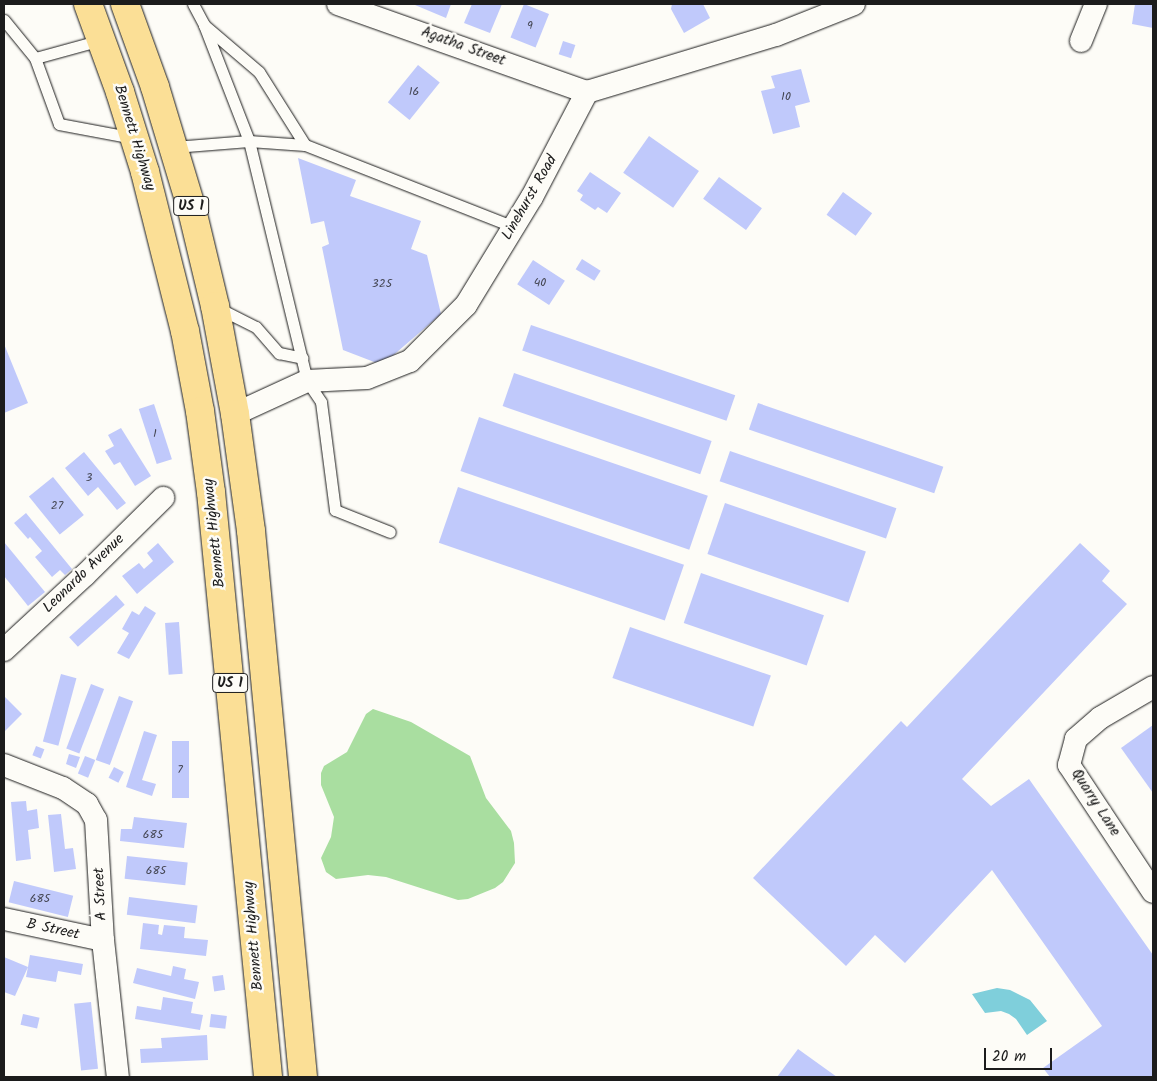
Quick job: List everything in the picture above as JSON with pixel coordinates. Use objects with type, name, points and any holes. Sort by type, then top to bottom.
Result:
[{"type":"highway","name":"Bennett Highway","points":[[88,4],[102,40],[145,172],[185,331],[200,412],[212,492],[268,1077]]},
{"type":"highway","name":"US 1","points":[[125,4],[174,146],[199,238],[215,306],[235,414],[251,532],[303,1077]]},
{"type":"street","name":"Agatha Street","points":[[338,4],[587,92]]},
{"type":"street","points":[[1081,41],[1096,4]]},
{"type":"street","points":[[587,92],[776,35],[843,5]]},
{"type":"street","name":"Linehurst Road","points":[[235,414],[307,381],[367,378],[410,362],[466,305],[532,197],[587,92]]},
{"type":"street","name":"Leonardo Avenue","points":[[4,650],[85,575],[163,498]]},
{"type":"street","name":"Quarry Lane","points":[[1153,687],[1100,718],[1076,738],[1069,765],[1153,892]]},
{"type":"street","name":"A Street","points":[[4,765],[63,788],[87,804],[96,820],[103,940],[118,1077]]},
{"type":"street","name":"B Street","points":[[4,919],[103,940]]},
{"type":"lane","points":[[193,4],[204,25],[249,141],[307,381],[321,402],[335,510],[390,532]]},
{"type":"lane","points":[[4,20],[35,58],[59,124],[135,138]]},
{"type":"lane","points":[[204,25],[259,72],[306,145]]},
{"type":"lane","points":[[35,58],[102,40]]},
{"type":"lane","points":[[174,146],[249,141],[306,145],[514,227]]},
{"type":"lane","points":[[215,306],[256,327],[279,353],[302,358]]},
{"type":"green space","points":[[373,709],[411,722],[470,756],[486,798],[511,831],[514,843],[515,863],[503,882],[495,888],[468,899],[458,900],[386,877],[368,875],[336,879],[326,872],[321,858],[331,837],[334,817],[321,785],[321,773],[324,766],[347,752],[366,714]]},
{"type":"water","points":[[997,988],[1010,990],[1030,1000],[1047,1021],[1027,1035],[1016,1019],[1009,1014],[1001,1011],[985,1013],[972,994]]},
{"type":"building","points":[[415,4],[451,4],[446,18]]},
{"type":"building","points":[[472,4],[502,4],[490,33],[464,23]]},
{"type":"building","points":[[524,4],[549,14],[536,47],[511,37]]},
{"type":"building","points":[[672,4],[703,4],[710,18],[684,33],[671,9]]},
{"type":"building","points":[[1135,4],[1153,4],[1153,28],[1132,24]]},
{"type":"building","points":[[563,41],[575,45],[571,58],[559,54]]},
{"type":"building","points":[[418,65],[440,83],[410,120],[388,102]]},
{"type":"building","points":[[801,69],[810,102],[795,106],[800,127],[773,134],[761,91],[775,88],[771,76]]},
{"type":"building","points":[[649,136],[699,171],[673,208],[623,173]]},
{"type":"building","points":[[298,158],[356,180],[350,196],[421,221],[411,249],[427,255],[441,314],[382,365],[343,350],[322,247],[329,244],[324,221],[311,224]]},
{"type":"building","points":[[590,172],[621,193],[607,213],[598,207],[595,210],[580,200],[583,195],[577,191]]},
{"type":"building","points":[[719,177],[762,208],[746,230],[703,199]]},
{"type":"building","points":[[843,192],[872,213],[856,236],[827,215]]},
{"type":"building","points":[[582,259],[601,271],[594,281],[576,269]]},
{"type":"building","points":[[533,260],[565,281],[549,305],[517,284]]},
{"type":"building","points":[[531,325],[735,395],[726,421],[522,351]]},
{"type":"building","points":[[4,344],[28,403],[4,413]]},
{"type":"building","points":[[514,373],[712,441],[700,474],[503,406]]},
{"type":"building","points":[[758,403],[943,467],[934,493],[749,429]]},
{"type":"building","points":[[154,404],[172,459],[157,464],[139,409]]},
{"type":"building","points":[[479,417],[708,496],[689,550],[460,471]]},
{"type":"building","points":[[121,428],[151,476],[135,486],[120,462],[114,465],[105,451],[114,446],[108,435]]},
{"type":"building","points":[[730,451],[896,508],[886,539],[720,481]]},
{"type":"building","points":[[84,452],[126,503],[117,510],[98,487],[88,496],[65,468]]},
{"type":"building","points":[[53,477],[84,515],[60,535],[29,497]]},
{"type":"building","points":[[458,487],[684,565],[665,621],[439,543]]},
{"type":"building","points":[[725,503],[866,552],[848,603],[707,554]]},
{"type":"building","points":[[26,513],[72,569],[65,575],[60,570],[52,577],[35,557],[42,551],[14,523]]},
{"type":"building","points":[[4,542],[45,592],[28,606],[4,576]]},
{"type":"building","points":[[158,543],[174,562],[137,594],[122,576],[139,563],[144,569],[153,561],[147,553]]},
{"type":"building","points":[[1080,543],[1110,571],[1102,581],[1127,604],[962,779],[991,806],[1029,779],[1153,955],[1153,1077],[1050,1077],[1043,1068],[1102,1026],[992,870],[905,963],[875,935],[846,966],[753,878],[901,721],[907,727]]},
{"type":"building","points":[[701,573],[824,615],[807,665],[684,623]]},
{"type":"building","points":[[116,595],[125,605],[78,647],[69,637]]},
{"type":"building","points":[[145,606],[156,613],[129,659],[117,653],[129,633],[122,629],[132,611],[139,615]]},
{"type":"building","points":[[179,622],[183,674],[169,675],[165,623]]},
{"type":"building","points":[[630,627],[771,676],[753,727],[612,678]]},
{"type":"building","points":[[61,674],[76,678],[58,746],[43,742]]},
{"type":"building","points":[[91,684],[104,689],[79,753],[66,748]]},
{"type":"building","points":[[4,696],[22,714],[4,732]]},
{"type":"building","points":[[119,696],[133,701],[110,765],[96,760]]},
{"type":"building","points":[[1153,725],[1153,793],[1121,748]]},
{"type":"building","points":[[144,731],[157,735],[142,780],[156,784],[152,796],[126,787]]},
{"type":"building","points":[[172,741],[189,741],[189,798],[172,798]]},
{"type":"building","points":[[36,746],[44,749],[41,759],[32,755]]},
{"type":"building","points":[[69,754],[80,757],[76,768],[66,764]]},
{"type":"building","points":[[85,756],[95,760],[88,778],[78,774]]},
{"type":"building","points":[[114,767],[124,772],[118,783],[109,778]]},
{"type":"building","points":[[26,801],[27,811],[37,809],[39,828],[28,830],[31,859],[16,861],[11,802]]},
{"type":"building","points":[[61,814],[65,849],[73,848],[76,869],[54,872],[48,815]]},
{"type":"building","points":[[134,817],[187,823],[184,848],[120,841],[121,829],[132,829]]},
{"type":"building","points":[[127,856],[188,862],[185,885],[125,879]]},
{"type":"building","points":[[14,881],[73,896],[68,917],[9,902]]},
{"type":"building","points":[[129,897],[197,905],[195,923],[127,915]]},
{"type":"building","points":[[143,923],[159,925],[158,934],[162,935],[164,925],[185,927],[184,938],[208,940],[206,956],[140,949]]},
{"type":"building","points":[[30,955],[83,964],[81,975],[58,971],[56,982],[26,977]]},
{"type":"building","points":[[4,957],[28,967],[15,996],[4,992]]},
{"type":"building","points":[[173,966],[186,969],[184,979],[199,982],[195,999],[133,983],[137,968],[171,976]]},
{"type":"building","points":[[223,975],[225,990],[214,991],[212,977]]},
{"type":"building","points":[[163,997],[193,1002],[191,1013],[203,1015],[200,1030],[135,1019],[137,1006],[161,1010]]},
{"type":"building","points":[[91,1002],[98,1069],[81,1070],[74,1004]]},
{"type":"building","points":[[23,1014],[40,1018],[37,1029],[21,1025]]},
{"type":"building","points":[[211,1014],[227,1016],[225,1029],[209,1027]]},
{"type":"building","points":[[207,1035],[208,1060],[141,1063],[140,1049],[162,1048],[161,1038]]},
{"type":"building","points":[[798,1049],[837,1077],[777,1077]]}]
